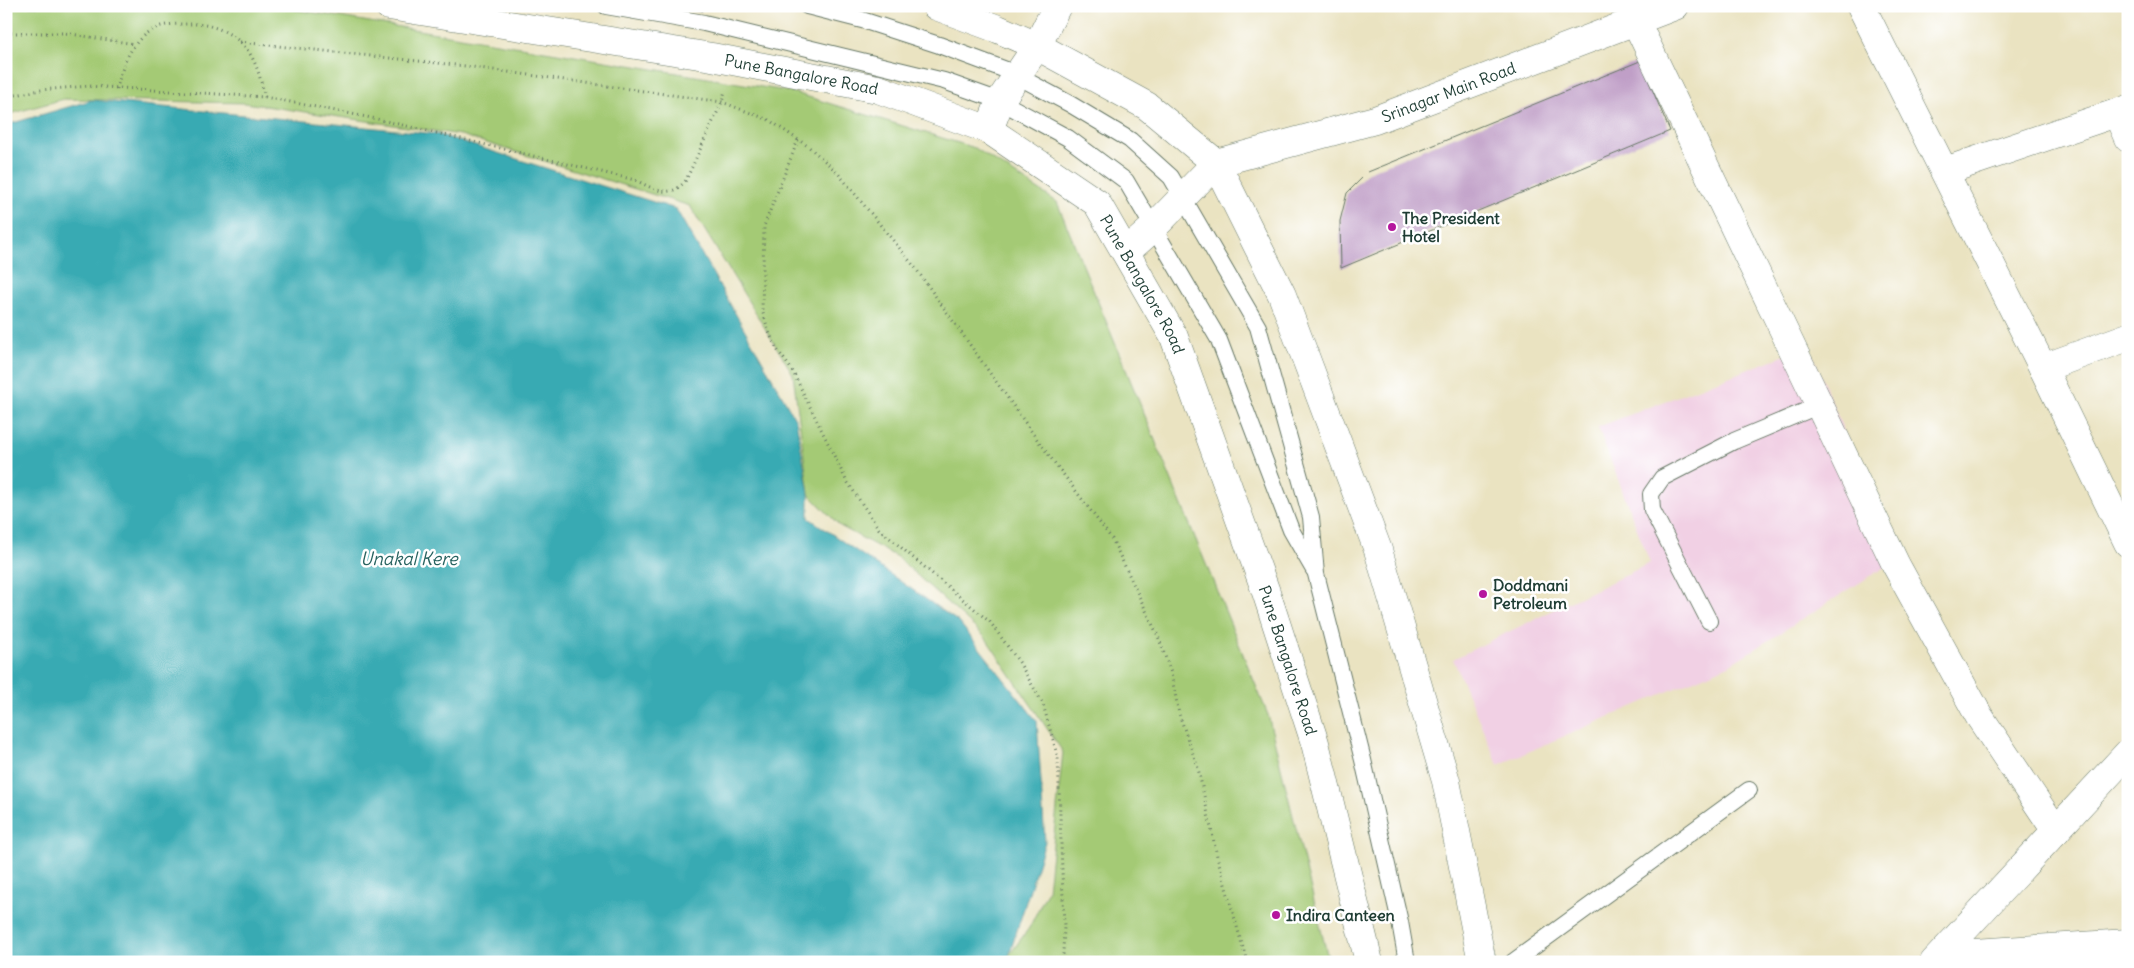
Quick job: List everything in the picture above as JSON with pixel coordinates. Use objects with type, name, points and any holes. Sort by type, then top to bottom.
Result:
[{"type":"street","name":"Pune Bangalore Road","points":[[390,6],[732,62],[878,89],[989,130],[1097,203],[1174,337],[1266,592],[1315,743],[1368,962]]},
{"type":"street","points":[[936,6],[1037,46],[1147,106],[1216,163],[1282,295],[1378,550],[1446,781],[1482,962]]},
{"type":"street","points":[[989,130],[1000,101],[1037,46],[1057,6]]},
{"type":"street","name":"Srinagar Main Road","points":[[1216,163],[1375,120],[1675,6]]},
{"type":"street","points":[[1861,6],[2043,368],[2128,544]]},
{"type":"street","points":[[1636,22],[1896,565],[1979,716],[2056,831]]},
{"type":"street","points":[[1945,171],[2122,111],[2128,138]]},
{"type":"street","points":[[1126,252],[1153,228],[1216,163]]},
{"type":"street","points":[[2043,368],[2128,337]]},
{"type":"street","points":[[1939,958],[2128,753]]},
{"type":"street","points":[[1939,958],[2128,943]]},
{"type":"lane","points":[[606,6],[704,23],[944,80],[1000,101],[1068,138],[1126,181],[1219,340],[1291,530],[1316,574]]},
{"type":"lane","points":[[807,6],[862,20],[939,45],[1006,70],[1070,104],[1130,140],[1171,177],[1258,327],[1312,517],[1316,574],[1365,769],[1400,922],[1407,962]]},
{"type":"lane","points":[[1709,621],[1652,510],[1651,494],[1662,478],[1693,461],[1734,441],[1820,405]]},
{"type":"lane","points":[[1513,962],[1749,790]]},
{"type":"path","points":[[118,89],[120,74],[135,44],[150,31],[162,26],[198,24],[221,29],[240,42],[252,57],[265,97]]},
{"type":"path","points":[[6,33],[64,33],[135,44]]},
{"type":"path","points":[[240,42],[465,66],[722,102],[769,120],[798,140],[837,172],[914,266],[1039,442],[1112,539],[1158,636],[1171,673],[1179,714],[1198,768],[1217,856],[1247,962]]},
{"type":"path","points":[[6,97],[40,90],[89,86],[265,97],[406,125],[636,180],[653,189],[669,192],[679,189],[686,180],[722,102],[732,62]]},
{"type":"path","points":[[798,140],[764,226],[762,310],[776,348],[792,370],[846,480],[880,529],[990,622],[1019,662],[1043,704],[1058,758],[1064,927],[1062,954],[1059,962]]},
{"type":"shaded area","points":[[1809,346],[1896,560],[1729,665],[1498,765],[1453,659],[1650,563],[1598,427]]},
{"type":"green space","points":[[6,6],[273,6],[792,92],[975,148],[1057,202],[1268,715],[1329,962],[1009,962],[1007,958],[1029,928],[1048,890],[1063,752],[985,637],[897,557],[840,526],[809,494],[793,374],[690,206],[461,135],[245,103],[64,99],[6,115]]},
{"type":"water","name":"Unakal Kere","points":[[92,100],[437,134],[676,209],[796,420],[809,494],[809,518],[959,622],[1037,721],[1045,842],[1007,962],[6,962],[6,125]]},
{"type":"building","points":[[681,6],[704,6],[703,11]]},
{"type":"building","points":[[1640,61],[1670,131],[1341,268],[1340,221],[1347,193],[1368,172]]},
{"type":"place","name":"The President Hotel","points":[[1392,227]]},
{"type":"place","name":"Doddmani Petroleum","points":[[1483,594]]},
{"type":"place","name":"Indira Canteen","points":[[1276,915]]}]
